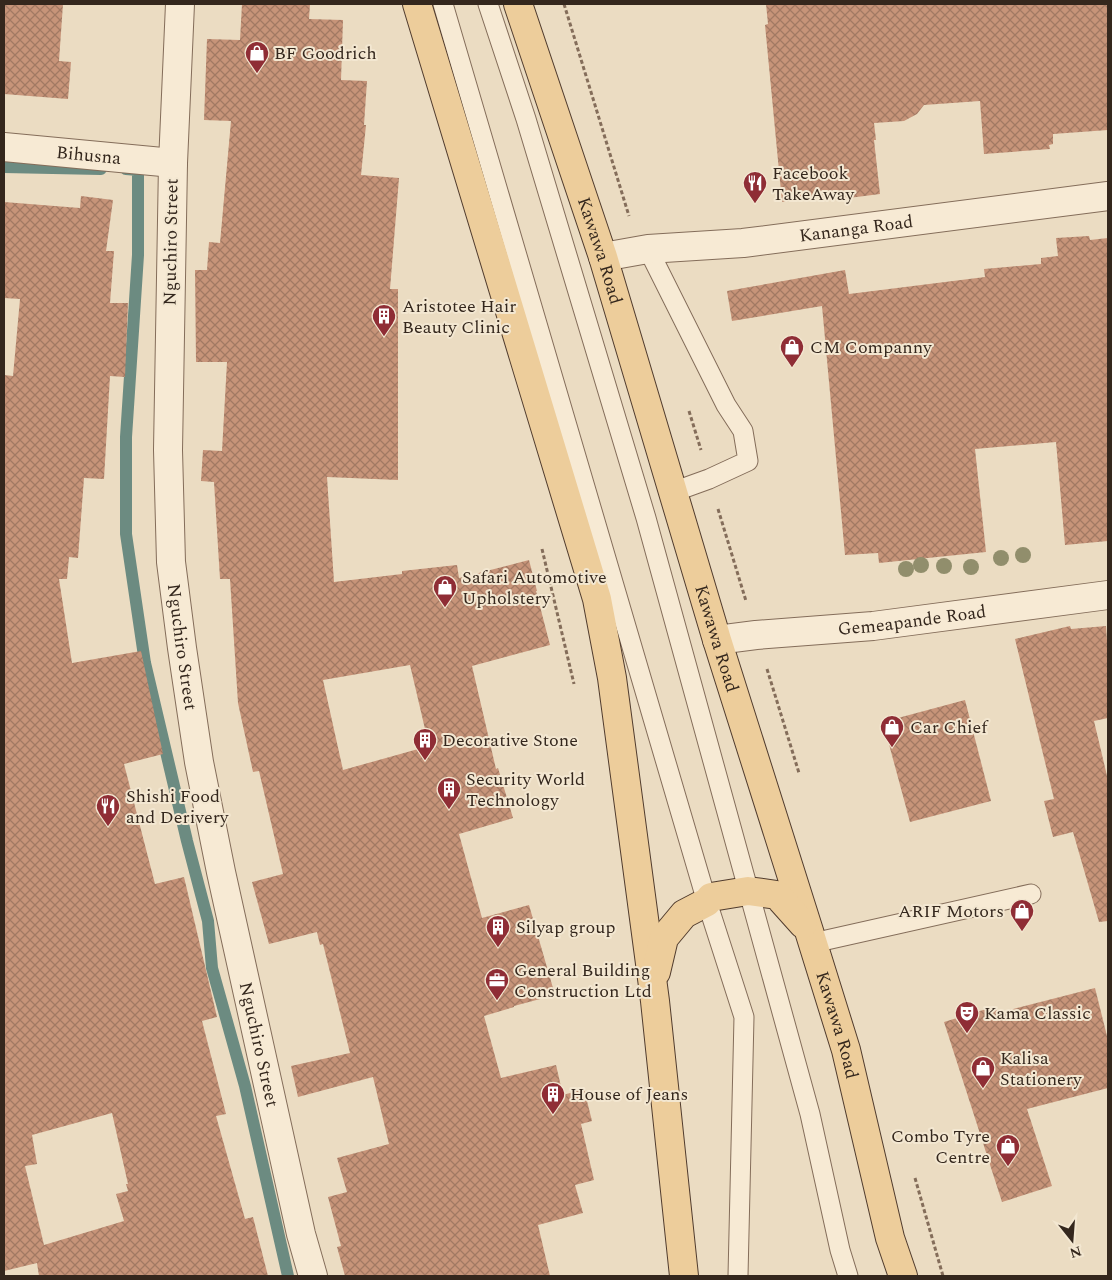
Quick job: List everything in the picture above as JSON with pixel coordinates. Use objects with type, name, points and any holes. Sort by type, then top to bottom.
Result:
[{"type":"main road","points":[[417,4],[597,599],[612,678],[655,1001],[684,1276]]},
{"type":"main road","name":"Kawawa Road","points":[[518,4],[603,256],[717,640],[846,1050],[890,1238],[903,1276]]},
{"type":"main road","points":[[655,1001],[657,968],[664,938],[684,914],[707,902],[711,897],[748,891],[777,895],[811,937]]},
{"type":"street","name":"Nguchiro Street","points":[[180,4],[173,163],[168,450],[171,562],[199,762],[221,872],[313,1276]]},
{"type":"street","name":"Bihusna","points":[[4,146],[173,163]]},
{"type":"street","name":"Kananga Road","points":[[603,256],[648,249],[743,243],[1108,196]]},
{"type":"street","name":"Gemeapande Road","points":[[717,640],[756,634],[873,626],[1108,595]]},
{"type":"lane","points":[[443,4],[707,902],[744,1017],[738,1276]]},
{"type":"lane","name":"Kawawa Road","points":[[488,4],[526,119],[646,518],[810,1114],[840,1250],[848,1276]]},
{"type":"lane","points":[[648,249],[726,405],[743,431],[748,461],[673,492]]},
{"type":"lane","points":[[811,937],[1031,894]]},
{"type":"path","points":[[542,549],[574,684]]},
{"type":"building","points":[[4,4],[63,4],[59,61],[71,62],[68,99],[4,94]]},
{"type":"building","points":[[242,4],[310,4],[309,19],[343,20],[341,80],[367,81],[364,125],[366,125],[361,175],[399,178],[390,289],[398,289],[398,480],[327,477],[334,582],[402,574],[402,571],[457,565],[459,578],[529,560],[537,591],[550,645],[472,666],[496,769],[498,768],[513,818],[459,834],[482,918],[529,905],[555,995],[484,1016],[501,1078],[556,1065],[563,1095],[584,1089],[592,1121],[581,1124],[594,1180],[575,1185],[583,1213],[538,1225],[550,1276],[345,1276],[337,1247],[341,1246],[328,1197],[347,1192],[337,1158],[389,1144],[373,1077],[298,1097],[291,1066],[350,1053],[323,944],[320,945],[317,932],[269,944],[252,882],[283,874],[259,771],[253,772],[238,703],[230,579],[220,579],[214,482],[201,481],[203,450],[222,451],[227,362],[196,362],[195,270],[207,270],[209,242],[220,243],[231,121],[204,120],[207,39],[240,40]],"holes":[[[410,665],[429,746],[343,770],[323,680]]]},
{"type":"building","points":[[766,4],[1108,4],[1108,130],[1053,134],[1053,144],[1049,145],[1050,149],[984,154],[980,101],[924,105],[917,114],[904,121],[874,123],[880,194],[841,199],[841,194],[782,202],[765,25],[768,24]]},
{"type":"building","points":[[81,196],[113,200],[106,251],[114,251],[110,303],[128,303],[125,377],[110,376],[104,479],[84,478],[78,558],[69,557],[67,579],[59,579],[72,663],[141,651],[163,754],[124,764],[155,884],[184,877],[217,1017],[202,1021],[226,1114],[216,1116],[245,1219],[253,1217],[268,1276],[39,1276],[37,1263],[4,1271],[4,375],[13,376],[20,299],[4,298],[4,202],[80,208]],"holes":[[[112,1113],[128,1184],[126,1184],[128,1191],[116,1194],[124,1221],[44,1245],[25,1166],[37,1164],[32,1135]]]},
{"type":"building","points":[[1089,236],[1090,240],[1108,238],[1108,541],[1065,545],[1056,442],[975,449],[986,552],[879,563],[878,553],[845,555],[822,306],[732,321],[727,291],[845,270],[849,294],[985,277],[984,269],[1041,264],[1041,258],[1058,256],[1056,238]]},
{"type":"building","points":[[1070,626],[1071,629],[1106,626],[1108,718],[1094,721],[1108,780],[1108,921],[1099,922],[1073,832],[1053,837],[1044,801],[1054,799],[1015,639]]},
{"type":"building","points":[[965,700],[991,801],[910,822],[883,722]]},
{"type":"building","points":[[1095,988],[1108,1040],[1108,1088],[1027,1109],[1052,1186],[1002,1202],[944,1022],[996,1006],[998,1013]]},
{"type":"waterway","points":[[4,167],[101,169]]},
{"type":"waterway","points":[[126,169],[138,170],[138,255],[126,437],[126,534],[145,663],[208,921],[212,968],[245,1086],[288,1276]]},
{"type":"place","name":"BF Goodrich","points":[[257,74]]},
{"type":"place","name":"Facebook TakeAway","points":[[755,204]]},
{"type":"place","name":"Aristotee Hair Beauty Clinic","points":[[384,337]]},
{"type":"place","name":"CM Companny","points":[[792,368]]},
{"type":"place","name":"Safari Automotive Upholstery","points":[[445,608]]},
{"type":"place","name":"Car Chief","points":[[892,748]]},
{"type":"place","name":"Decorative Stone","points":[[425,761]]},
{"type":"place","name":"Security World Technology","points":[[449,810]]},
{"type":"place","name":"Shishi Food and Derivery","points":[[108,827]]},
{"type":"place","name":"ARIF Motors","points":[[1022,932]]},
{"type":"place","name":"Silyap group","points":[[498,948]]},
{"type":"place","name":"General Building Construction Ltd","points":[[497,1001]]},
{"type":"place","name":"Kama Classic","points":[[967,1034]]},
{"type":"place","name":"Kalisa Stationery","points":[[983,1089]]},
{"type":"place","name":"House of Jeans","points":[[553,1115]]},
{"type":"place","name":"Combo Tyre Centre","points":[[1008,1167]]}]
